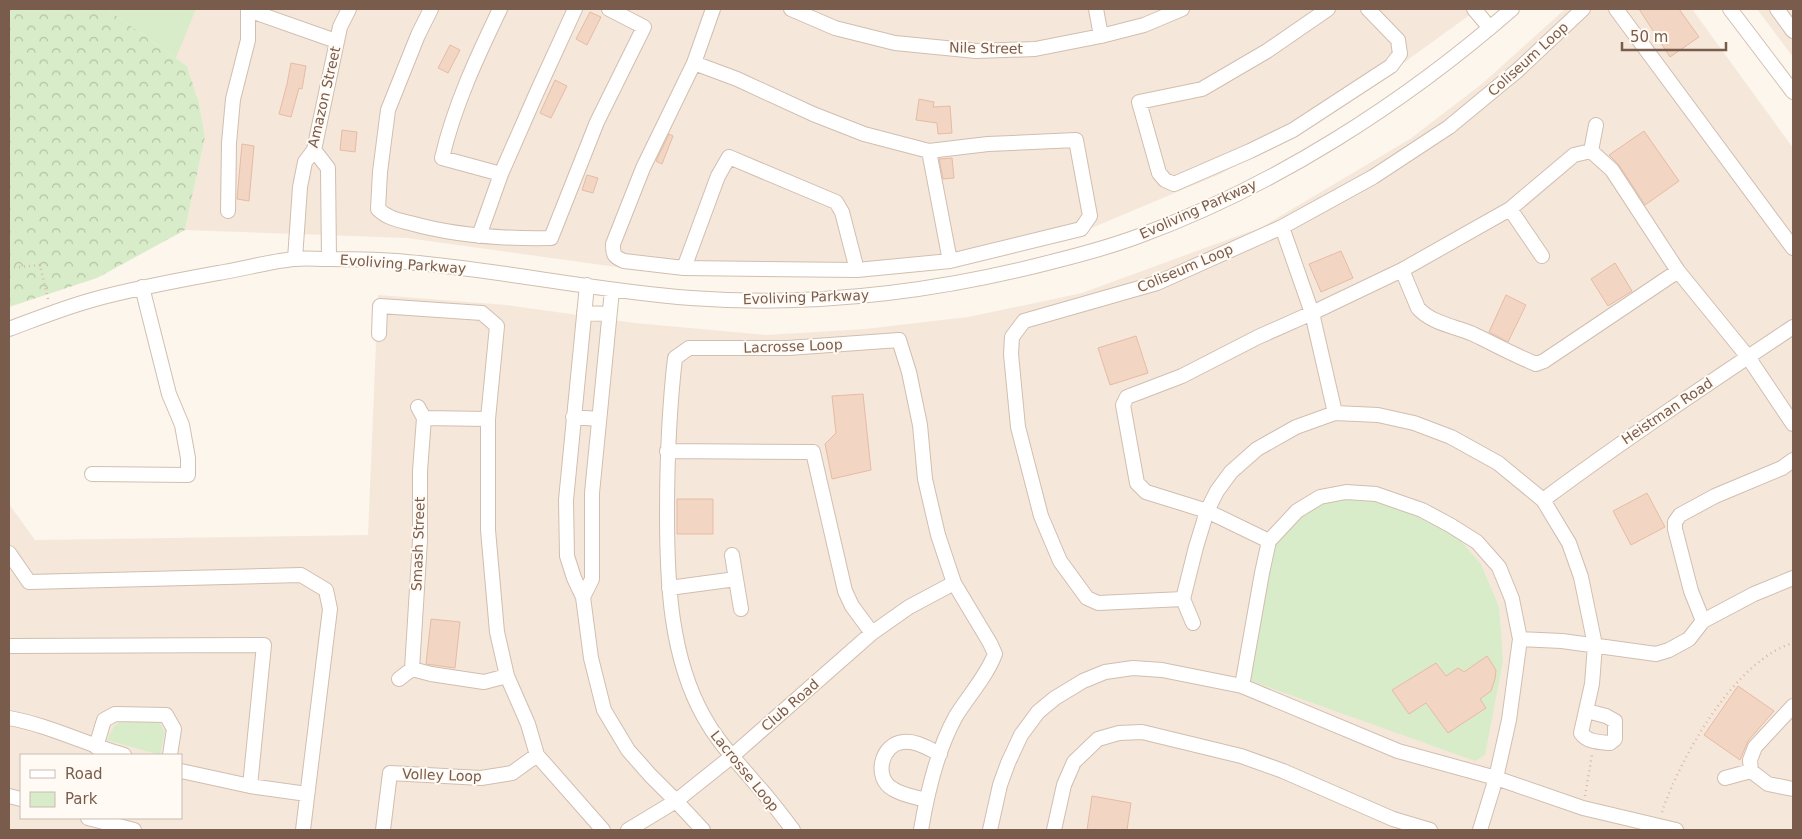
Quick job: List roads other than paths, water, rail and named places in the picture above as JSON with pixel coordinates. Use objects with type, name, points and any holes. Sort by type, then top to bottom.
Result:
[{"type":"street","name":"Amazon Street","points":[[295,259],[300,186],[305,162],[314,150],[336,41],[340,27],[349,9]]},
{"type":"street","points":[[431,9],[418,35],[388,110],[380,172],[378,210],[384,216],[435,230],[479,236],[551,238],[597,122],[644,27],[609,9]]},
{"type":"street","points":[[500,9],[475,62],[446,140],[442,158],[501,174]]},
{"type":"street","points":[[479,236],[501,174],[575,9]]},
{"type":"street","points":[[694,63],[737,79],[813,114],[864,134],[929,151],[988,144],[1076,140],[1090,216],[1081,229],[950,261],[857,270],[684,268],[615,258],[613,255],[613,244],[643,168],[694,63],[713,9]]},
{"type":"street","name":"Nile Street","points":[[791,9],[835,28],[895,43],[976,51],[1035,49],[1101,36],[1144,25],[1182,9]]},
{"type":"street","points":[[1096,9],[1101,36]]},
{"type":"street","points":[[1328,9],[1267,51],[1202,89],[1139,102],[1159,173],[1165,180],[1174,184],[1293,130],[1391,66],[1400,54],[1398,40],[1368,9]]},
{"type":"street","points":[[1474,9],[1490,28]]},
{"type":"street","name":"Evoliving Parkway","points":[[9,329],[90,300],[142,287],[295,259],[404,261],[483,270],[612,290],[690,298],[757,301],[786,301],[886,294],[985,278],[1114,245],[1192,214],[1277,174],[1321,148],[1408,91],[1455,57],[1512,9]]},
{"type":"street","name":"Coliseum Loop","points":[[1183,599],[1098,602],[1087,598],[1060,561],[1041,516],[1018,427],[1011,354],[1012,337],[1024,321],[1157,283],[1282,227],[1372,177],[1449,127],[1518,70],[1583,9]]},
{"type":"street","points":[[1616,9],[1793,248]]},
{"type":"street","points":[[1730,9],[1793,92]]},
{"type":"street","points":[[1777,9],[1793,31]]},
{"type":"street","points":[[228,211],[229,143],[232,108],[248,40],[248,10],[336,41]]},
{"type":"street","points":[[1592,151],[1596,125]]},
{"type":"street","points":[[314,150],[328,168],[329,259]]},
{"type":"street","points":[[929,151],[950,261]]},
{"type":"street","points":[[1269,541],[1207,511],[1146,492],[1137,483],[1123,405],[1127,397],[1182,376],[1258,337],[1402,270],[1510,210],[1574,155],[1592,151]]},
{"type":"street","points":[[1592,151],[1612,170],[1678,271],[1748,357],[1793,424]]},
{"type":"street","points":[[684,268],[718,176],[729,158],[836,202],[842,212],[857,270]]},
{"type":"street","points":[[1510,210],[1542,256]]},
{"type":"street","points":[[1282,227],[1312,313],[1335,413]]},
{"type":"street","points":[[1402,270],[1418,308],[1422,312],[1431,318],[1472,334],[1536,364],[1544,361],[1678,271]]},
{"type":"street","points":[[587,285],[566,500],[567,556],[583,597],[591,658],[604,710],[628,750],[703,830]]},
{"type":"street","points":[[92,474],[188,475],[188,458],[182,425],[169,394],[142,287]]},
{"type":"street","points":[[583,597],[592,579],[592,493],[612,290]]},
{"type":"street","points":[[379,334],[380,306],[482,313],[497,326],[488,419],[488,530],[497,632],[507,676],[528,724],[537,755],[603,830]]},
{"type":"street","points":[[584,313],[610,314]]},
{"type":"street","name":"Heistman Road","points":[[1543,500],[1693,393],[1793,327]]},
{"type":"street","name":"Lacrosse Loop","points":[[793,830],[755,782],[716,738],[702,715],[686,675],[677,642],[667,561],[667,452],[675,358],[689,348],[788,348],[899,340],[910,372],[918,417],[925,479],[938,535],[954,583],[995,654],[990,667],[955,717],[940,754],[926,800],[921,830]]},
{"type":"street","name":"Smash Street","points":[[412,669],[420,540],[421,412],[488,419]]},
{"type":"street","points":[[1193,623],[1183,599],[1196,547],[1207,511],[1217,491],[1231,472],[1257,449],[1296,427],[1335,413],[1378,415],[1414,423],[1451,438],[1498,464],[1543,500],[1569,543],[1578,569],[1594,645],[1592,684],[1581,733],[1585,738],[1594,741],[1610,743],[1615,739],[1615,721],[1606,716],[1587,711]]},
{"type":"street","points":[[573,417],[599,419]]},
{"type":"street","points":[[667,452],[813,452],[845,591],[852,606],[872,633]]},
{"type":"street","points":[[1704,621],[1691,591],[1675,529],[1676,522],[1680,515],[1715,496],[1782,468],[1793,460]]},
{"type":"street","points":[[1242,686],[1269,541],[1297,511],[1320,497],[1346,492],[1376,494],[1422,510],[1450,524],[1478,542],[1499,567],[1512,599],[1520,639],[1509,720],[1496,778],[1480,830]]},
{"type":"street","points":[[9,553],[29,582],[301,574],[326,590],[330,609],[303,830]]},
{"type":"street","points":[[732,555],[741,609]]},
{"type":"street","points":[[1520,639],[1562,640],[1656,654],[1669,650],[1689,639],[1704,621],[1754,594],[1793,578]]},
{"type":"street","points":[[670,588],[736,579]]},
{"type":"street","name":"Club Road","points":[[628,830],[676,801],[731,757],[872,633],[909,607],[954,583]]},
{"type":"street","points":[[9,646],[264,645],[250,786]]},
{"type":"street","points":[[990,830],[1000,785],[1008,763],[1021,735],[1044,708],[1055,698],[1083,681],[1105,672],[1133,668],[1162,670],[1242,686],[1398,752],[1496,778],[1583,808],[1676,830]]},
{"type":"street","points":[[400,679],[412,669],[431,674],[484,682],[507,676]]},
{"type":"street","points":[[1793,706],[1755,747],[1750,760],[1751,771],[1768,784],[1793,789]]},
{"type":"street","points":[[96,747],[104,720],[115,714],[166,715],[174,729],[170,754]]},
{"type":"street","points":[[9,718],[29,722],[120,754]]},
{"type":"street","points":[[1054,830],[1064,785],[1074,762],[1098,739],[1119,733],[1142,732],[1241,756],[1282,771],[1393,819],[1430,830]]},
{"type":"street","points":[[926,800],[891,789],[882,776],[882,761],[889,748],[902,742],[917,743],[940,754]]},
{"type":"street","name":"Volley Loop","points":[[384,830],[390,767],[482,778],[512,773],[537,755]]},
{"type":"street","points":[[182,771],[250,786],[307,794]]},
{"type":"street","points":[[1724,778],[1751,771]]},
{"type":"street","points":[[92,819],[134,830]]}]
